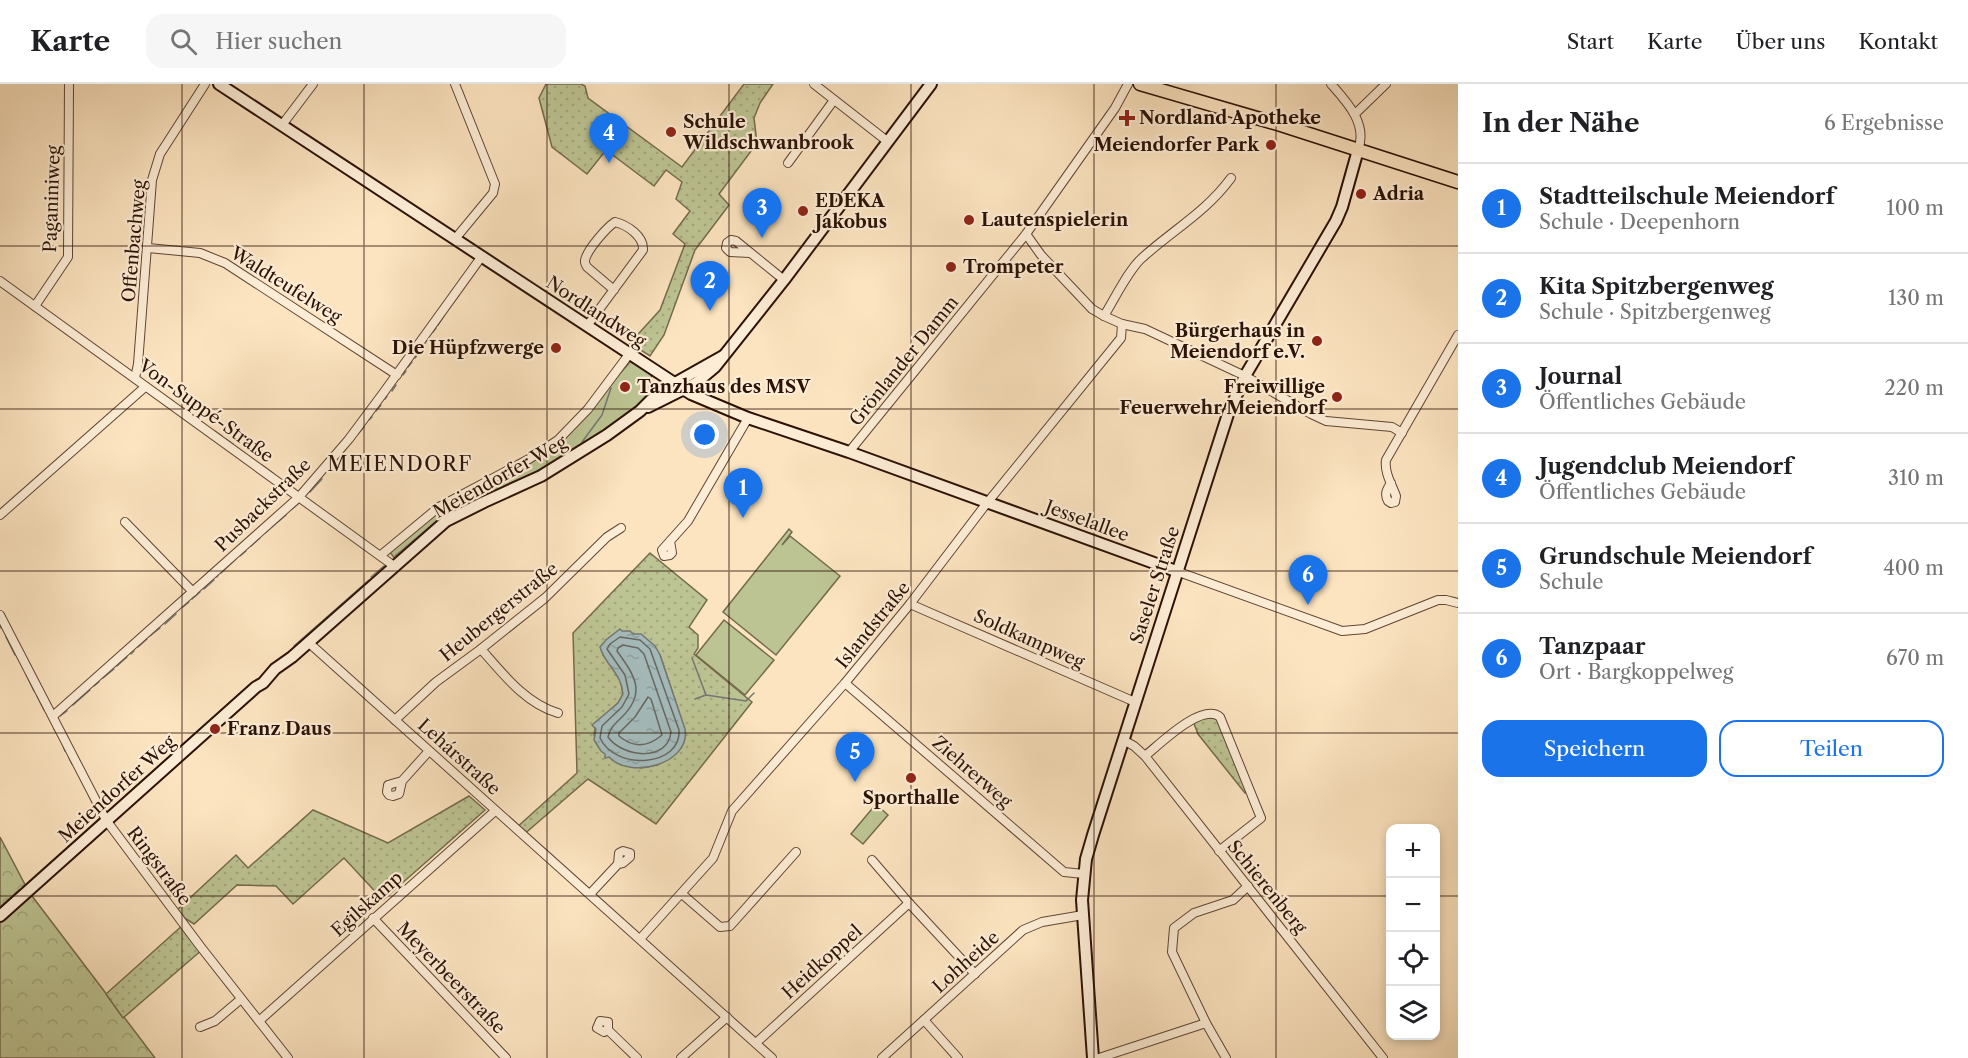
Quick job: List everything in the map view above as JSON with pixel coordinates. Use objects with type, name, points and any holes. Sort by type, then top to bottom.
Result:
[{"type":"main road","points":[[1140,84],[1163,87],[1458,182]]},
{"type":"street","name":"Paganiniweg","points":[[35,306],[68,257],[69,84]]},
{"type":"street","name":"Offenbachweg","points":[[135,378],[148,248],[152,180],[160,154],[206,84]]},
{"type":"street","name":"Nordlandweg","points":[[219,84],[702,400],[987,502]]},
{"type":"street","points":[[282,125],[313,84]]},
{"type":"street","points":[[455,84],[495,184],[493,193],[455,239]]},
{"type":"street","points":[[814,84],[887,141]]},
{"type":"street","name":"Meiendorfer Weg","points":[[0,916],[256,687],[271,665],[304,645],[446,522],[541,476],[679,387],[702,379],[784,280],[931,84]]},
{"type":"street","name":"Grönlander Damm","points":[[849,452],[1026,234],[1115,108],[1128,84]]},
{"type":"street","points":[[1330,84],[1355,114],[1362,134],[1359,150]]},
{"type":"street","points":[[1355,114],[1386,84]]},
{"type":"street","points":[[788,163],[834,100]]},
{"type":"street","name":"Saseler Straße","points":[[1093,1058],[1083,915],[1084,874],[1092,835],[1228,414],[1245,375],[1336,221],[1359,150]]},
{"type":"street","points":[[1104,316],[1140,260],[1203,210],[1231,178]]},
{"type":"street","points":[[587,326],[614,290],[640,255],[643,244],[639,236],[615,222],[585,258],[587,267],[614,290]]},
{"type":"street","points":[[1026,234],[1041,255],[1092,309],[1104,316],[1122,324],[1144,329],[1245,375],[1326,421],[1392,428],[1402,433]]},
{"type":"street","name":"Waldteufelweg","points":[[148,248],[200,253],[225,263],[398,375]]},
{"type":"street","points":[[750,253],[784,280]]},
{"type":"street","name":"Pusbackstraße","points":[[53,716],[299,497],[349,439],[398,375],[482,256]]},
{"type":"street","name":"Von-Suppé-Straße","points":[[0,281],[394,566]]},
{"type":"street","name":"Islandstraße","points":[[640,939],[713,858],[732,811],[845,683],[910,604],[987,502],[1121,338],[1122,324]]},
{"type":"street","points":[[1391,483],[1385,464],[1458,335]]},
{"type":"street","name":"Meiendorfer Weg","points":[[381,555],[439,507],[519,465],[558,440],[588,408],[630,353]]},
{"type":"street","points":[[0,515],[145,387]]},
{"type":"street","points":[[670,541],[688,521],[748,418]]},
{"type":"street","name":"Jesselallee","points":[[987,502],[1176,571]]},
{"type":"street","points":[[125,522],[193,592]]},
{"type":"street","name":"Heubergerstraße","points":[[395,720],[436,682],[545,598],[607,537],[621,528]]},
{"type":"street","points":[[1176,571],[1342,631],[1365,629],[1438,600],[1458,603]]},
{"type":"street","name":"Soldkampweg","points":[[910,604],[1135,702]]},
{"type":"street","name":"Ringstraße","points":[[0,615],[106,820],[288,1058]]},
{"type":"street","name":"Lehárstraße","points":[[304,645],[395,720],[772,1058]]},
{"type":"street","points":[[481,649],[523,693],[543,709],[558,713]]},
{"type":"street","name":"Ziehrerweg","points":[[845,683],[1064,872],[1084,874]]},
{"type":"street","points":[[1145,756],[1190,721],[1208,713],[1220,717],[1261,818],[1219,851]]},
{"type":"street","name":"Schierenberg","points":[[1123,740],[1145,756],[1383,1058]]},
{"type":"street","points":[[402,781],[429,751]]},
{"type":"street","name":"Egilskamp","points":[[259,1021],[495,810]]},
{"type":"street","points":[[682,894],[720,927],[729,926],[796,852]]},
{"type":"street","points":[[872,860],[975,974]]},
{"type":"street","points":[[590,894],[618,864]]},
{"type":"street","points":[[1226,1058],[1206,1023],[1172,952],[1174,928],[1194,913],[1233,900],[1248,886]]},
{"type":"street","name":"Heidkoppel","points":[[756,1042],[909,903]]},
{"type":"street","name":"Lohheide","points":[[882,1058],[1023,930],[1042,922],[1083,915]]},
{"type":"street","name":"Meyerbeerstraße","points":[[373,918],[506,1058]]},
{"type":"street","points":[[200,1027],[215,1021],[241,999]]},
{"type":"street","points":[[681,1058],[727,1017]]},
{"type":"street","points":[[924,1020],[958,1058]]},
{"type":"street","points":[[1099,1058],[1206,1023]]},
{"type":"street","points":[[608,1030],[638,1058]]},
{"type":"green space","points":[[546,84],[585,86],[588,98],[682,167],[744,84],[773,84],[760,103],[754,118],[757,143],[719,194],[729,205],[695,250],[664,335],[650,356],[630,343],[660,310],[685,244],[673,234],[690,211],[676,199],[682,182],[666,170],[654,186],[606,150],[587,174],[552,147],[539,98]]},
{"type":"green space","points":[[628,358],[651,371],[652,394],[624,419],[538,474],[449,515],[395,559],[389,551],[444,507],[524,466],[549,448],[630,362]]},
{"type":"green space","points":[[789,529],[792,532],[782,545],[790,536],[840,576],[776,655],[723,612]]},
{"type":"green space","points":[[650,553],[707,600],[689,627],[698,635],[698,648],[694,654],[752,702],[656,824],[588,779],[522,836],[515,829],[577,773],[573,633]],"holes":[[[616,633],[633,634],[660,655],[679,712],[681,747],[673,756],[657,765],[641,768],[609,757],[594,735],[596,723],[618,703],[623,694],[620,678],[603,655],[606,640]]]},
{"type":"green space","points":[[724,620],[774,660],[745,695],[696,655]]},
{"type":"green space","points":[[1209,716],[1219,719],[1249,793],[1245,793],[1198,734],[1193,721]]},
{"type":"green space","points":[[469,796],[485,810],[383,900],[344,858],[293,904],[276,886],[237,885],[194,924],[175,912],[236,855],[248,868],[313,810],[388,843]]},
{"type":"green space","points":[[876,804],[888,815],[863,844],[851,834]]},
{"type":"green space","points":[[0,837],[29,892],[155,1058],[0,1058]]},
{"type":"green space","points":[[184,924],[203,949],[123,1018],[106,994]]},
{"type":"water","points":[[620,629],[633,634],[641,634],[655,646],[685,729],[684,741],[679,751],[657,765],[631,767],[619,764],[609,757],[605,758],[605,754],[594,740],[596,729],[592,725],[618,703],[623,694],[620,681],[600,647]]},
{"type":"waterway","points":[[458,296],[461,291]]},
{"type":"waterway","points":[[450,306],[456,299]]},
{"type":"waterway","points":[[438,325],[445,314]]},
{"type":"waterway","points":[[433,332],[436,328]]},
{"type":"waterway","points":[[423,346],[427,340]]},
{"type":"waterway","points":[[415,358],[420,351]]},
{"type":"waterway","points":[[408,367],[412,362]]},
{"type":"waterway","points":[[403,375],[406,371]]},
{"type":"waterway","points":[[392,391],[396,385]]},
{"type":"waterway","points":[[582,442],[602,415],[611,388]]},
{"type":"waterway","points":[[167,397],[173,401]]},
{"type":"waterway","points":[[376,411],[381,405]]},
{"type":"waterway","points":[[179,406],[184,409]]},
{"type":"waterway","points":[[193,415],[199,420]]},
{"type":"waterway","points":[[369,420],[372,417]]},
{"type":"waterway","points":[[203,423],[207,426]]},
{"type":"waterway","points":[[358,434],[364,427]]},
{"type":"waterway","points":[[215,431],[222,436]]},
{"type":"waterway","points":[[226,439],[233,444]]},
{"type":"waterway","points":[[333,465],[348,446]]},
{"type":"waterway","points":[[238,448],[245,453]]},
{"type":"waterway","points":[[250,457],[257,462]]},
{"type":"waterway","points":[[262,465],[273,473]]},
{"type":"waterway","points":[[395,556],[445,514],[546,467]]},
{"type":"waterway","points":[[310,492],[322,479]]},
{"type":"waterway","points":[[292,509],[298,504]]},
{"type":"waterway","points":[[265,533],[286,515]]},
{"type":"waterway","points":[[251,546],[260,538]]},
{"type":"waterway","points":[[240,556],[246,551]]},
{"type":"waterway","points":[[221,573],[236,559]]},
{"type":"waterway","points":[[371,577],[384,566]]},
{"type":"waterway","points":[[204,589],[214,580]]},
{"type":"waterway","points":[[294,646],[369,580]]},
{"type":"waterway","points":[[192,599],[200,592]]},
{"type":"waterway","points":[[183,607],[189,602]]},
{"type":"waterway","points":[[165,624],[176,614]]},
{"type":"waterway","points":[[150,636],[160,628]]},
{"type":"waterway","points":[[6,637],[15,655]]},
{"type":"waterway","points":[[138,647],[147,639]]},
{"type":"waterway","points":[[131,654],[134,651]]},
{"type":"waterway","points":[[117,666],[127,657]]},
{"type":"waterway","points":[[692,658],[706,695],[695,699]]},
{"type":"waterway","points":[[103,678],[114,669]]},
{"type":"waterway","points":[[26,674],[34,691]]},
{"type":"waterway","points":[[94,686],[99,682]]},
{"type":"waterway","points":[[126,795],[248,686]]},
{"type":"waterway","points":[[73,705],[90,690]]},
{"type":"waterway","points":[[706,695],[746,701],[754,693]]},
{"type":"waterway","points":[[37,696],[44,710]]},
{"type":"waterway","points":[[60,716],[67,711]]},
{"type":"waterway","points":[[62,743],[65,751]]},
{"type":"waterway","points":[[69,758],[72,764]]},
{"type":"waterway","points":[[77,772],[81,780]]},
{"type":"waterway","points":[[89,796],[97,812]]},
{"type":"waterway","points":[[23,887],[99,819]]},
{"type":"waterway","points":[[0,907],[18,891]]},
{"type":"place","name":"Nordland Apotheke","points":[[1127,118]]},
{"type":"place","name":"Schule Wildschwanbrook","points":[[671,132]]},
{"type":"place","name":"Meiendorfer Park","points":[[1271,145]]},
{"type":"place","name":"Jugendclub Meiendorf","points":[[609,163]]},
{"type":"place","name":"Adria","points":[[1361,194]]},
{"type":"place","name":"EDEKA Jakobus","points":[[803,211]]},
{"type":"place","name":"Lautenspielerin","points":[[969,220]]},
{"type":"place","name":"Journal","points":[[762,238]]},
{"type":"place","name":"Trompeter","points":[[951,267]]},
{"type":"place","name":"Kita Spitzbergenweg","points":[[710,311]]},
{"type":"place","name":"Bürgerhaus in Meiendorf e.V.","points":[[1317,341]]},
{"type":"place","name":"Die Hüpfzwerge","points":[[556,348]]},
{"type":"place","name":"Tanzhaus des MSV","points":[[625,387]]},
{"type":"place","name":"Freiwillige Feuerwehr Meiendorf","points":[[1337,397]]},
{"type":"place","name":"Stadtteilschule Meiendorf","points":[[743,518]]},
{"type":"place","name":"Tanzpaar","points":[[1308,605]]},
{"type":"place","name":"Franz Daus","points":[[215,729]]},
{"type":"place","name":"Sporthalle","points":[[911,778]]},
{"type":"place","name":"Grundschule Meiendorf","points":[[855,782]]},
{"type":"district","name":"MEIENDORF","points":[[400,464]]}]
